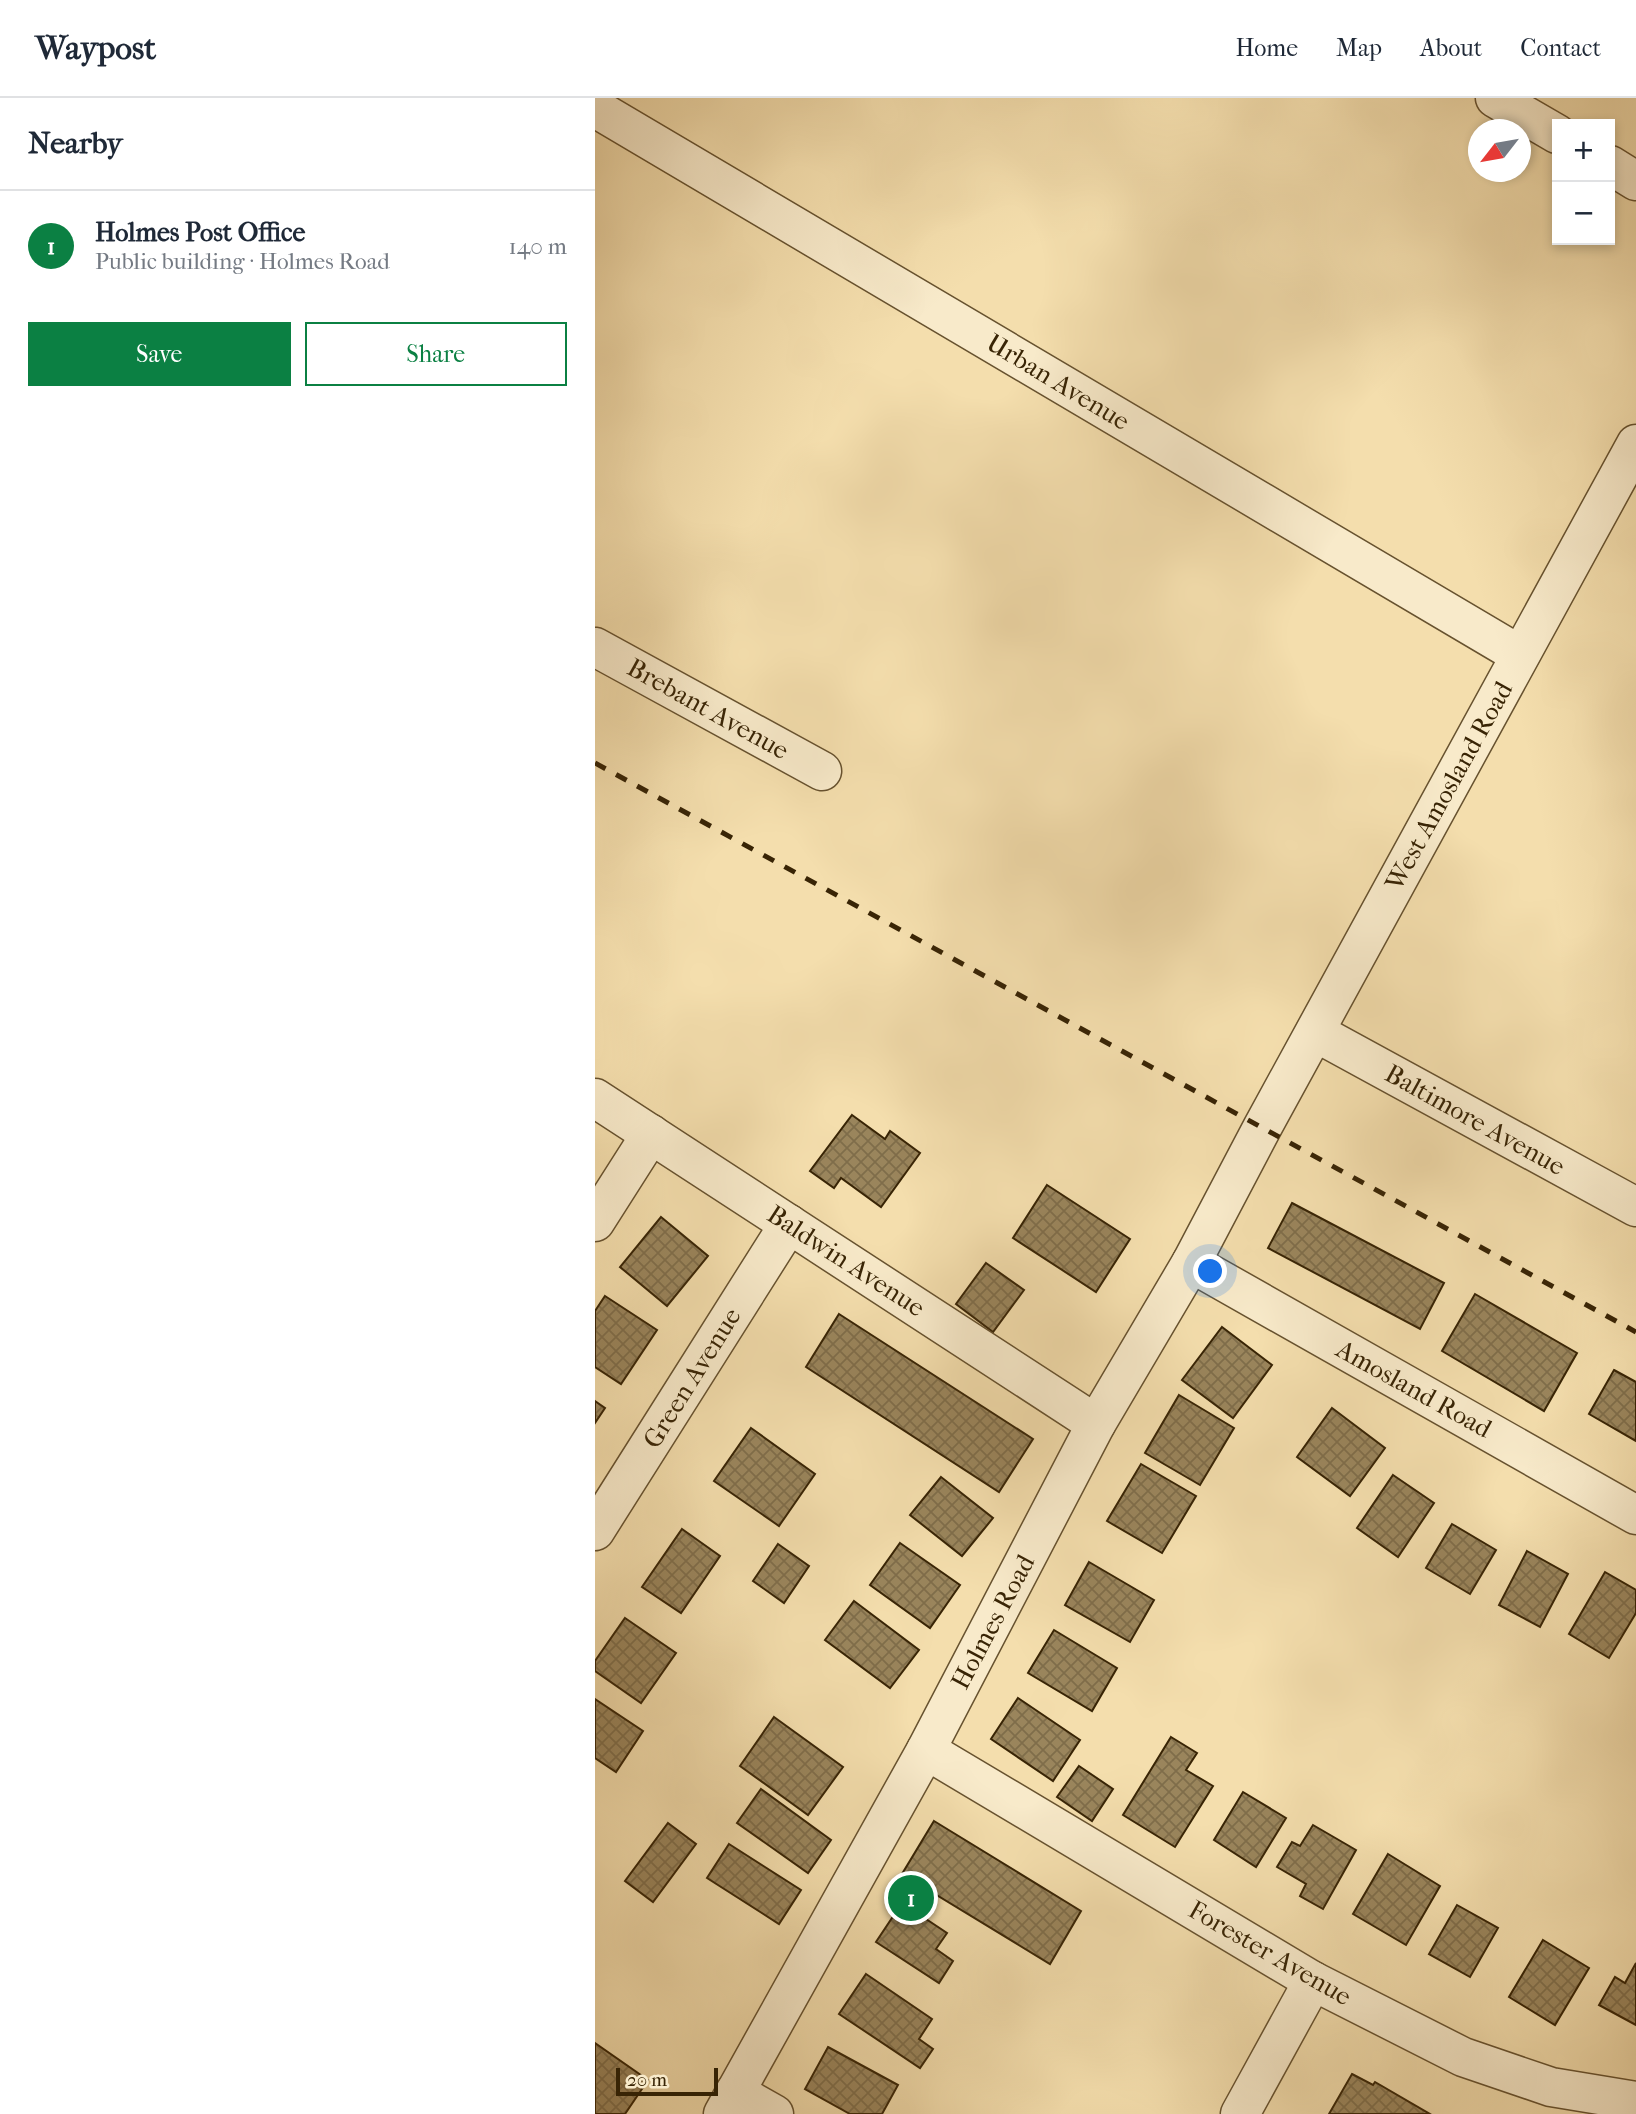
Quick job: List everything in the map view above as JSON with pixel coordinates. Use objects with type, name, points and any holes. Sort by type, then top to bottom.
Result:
[{"type":"street","points":[[1495,98],[1552,131]]},
{"type":"street","name":"Urban Avenue","points":[[595,108],[1520,655]]},
{"type":"street","points":[[1615,168],[1636,181]]},
{"type":"street","name":"West Amosland Road","points":[[1262,1128],[1636,444]]},
{"type":"street","name":"Brebant Avenue","points":[[595,647],[822,771]]},
{"type":"street","name":"Baltimore Avenue","points":[[1315,1031],[1636,1208]]},
{"type":"street","name":"Baldwin Avenue","points":[[595,1098],[1096,1424]]},
{"type":"street","name":"Holmes Road","points":[[729,2103],[926,1750],[1096,1424],[1191,1264],[1262,1128]]},
{"type":"street","points":[[595,1222],[651,1134]]},
{"type":"street","name":"Green Avenue","points":[[595,1531],[789,1224]]},
{"type":"street","name":"Amosland Road","points":[[1191,1264],[1636,1515]]},
{"type":"street","name":"Forester Avenue","points":[[926,1750],[1313,1981],[1463,2057],[1552,2087],[1636,2101]]},
{"type":"street","points":[[1240,2114],[1313,1981]]},
{"type":"street","points":[[729,2103],[774,2114]]},
{"type":"building","points":[[852,1115],[885,1139],[890,1131],[920,1153],[881,1207],[841,1178],[834,1188],[810,1171]]},
{"type":"building","points":[[1047,1185],[1130,1239],[1096,1292],[1013,1238]]},
{"type":"building","points":[[1292,1203],[1444,1283],[1420,1329],[1268,1248]]},
{"type":"building","points":[[661,1217],[708,1256],[667,1306],[620,1267]]},
{"type":"building","points":[[986,1263],[1024,1290],[993,1332],[956,1304]]},
{"type":"building","points":[[1475,1294],[1577,1353],[1544,1411],[1442,1351]]},
{"type":"building","points":[[605,1296],[657,1330],[621,1384],[595,1367],[595,1311]]},
{"type":"building","points":[[839,1314],[1033,1439],[999,1492],[806,1367]]},
{"type":"building","points":[[1222,1327],[1272,1365],[1233,1418],[1182,1380]]},
{"type":"building","points":[[1614,1370],[1636,1382],[1636,1441],[1589,1414]]},
{"type":"building","points":[[1179,1395],[1234,1428],[1200,1485],[1145,1453]]},
{"type":"building","points":[[595,1401],[605,1408],[595,1423]]},
{"type":"building","points":[[1332,1408],[1385,1448],[1350,1496],[1297,1457]]},
{"type":"building","points":[[751,1428],[815,1474],[779,1526],[714,1481]]},
{"type":"building","points":[[1141,1464],[1196,1496],[1162,1553],[1107,1521]]},
{"type":"building","points":[[1393,1475],[1434,1503],[1398,1557],[1357,1528]]},
{"type":"building","points":[[941,1477],[993,1518],[962,1556],[910,1515]]},
{"type":"building","points":[[1452,1524],[1496,1550],[1470,1594],[1426,1568]]},
{"type":"building","points":[[682,1529],[720,1556],[681,1613],[642,1587]]},
{"type":"building","points":[[900,1543],[960,1585],[930,1628],[870,1585]]},
{"type":"building","points":[[778,1544],[809,1566],[784,1603],[753,1581]]},
{"type":"building","points":[[1527,1551],[1568,1574],[1540,1627],[1499,1605]]},
{"type":"building","points":[[1089,1562],[1154,1600],[1130,1642],[1065,1605]]},
{"type":"building","points":[[1605,1572],[1636,1590],[1636,1613],[1609,1658],[1569,1634]]},
{"type":"building","points":[[854,1601],[919,1650],[890,1688],[825,1640]]},
{"type":"building","points":[[625,1618],[676,1653],[641,1703],[595,1671],[595,1661]]},
{"type":"building","points":[[1054,1630],[1117,1668],[1092,1711],[1028,1673]]},
{"type":"building","points":[[1018,1698],[1080,1740],[1053,1781],[991,1739]]},
{"type":"building","points":[[595,1699],[643,1731],[616,1772],[595,1758]]},
{"type":"building","points":[[774,1717],[843,1767],[808,1815],[740,1766]]},
{"type":"building","points":[[1171,1737],[1197,1753],[1186,1770],[1213,1786],[1175,1847],[1123,1815]]},
{"type":"building","points":[[1079,1766],[1113,1789],[1092,1821],[1057,1797]]},
{"type":"building","points":[[761,1789],[831,1840],[808,1873],[737,1823]]},
{"type":"building","points":[[1243,1792],[1286,1818],[1256,1867],[1214,1840]]},
{"type":"building","points":[[934,1821],[1081,1911],[1050,1964],[902,1874]]},
{"type":"building","points":[[668,1823],[696,1844],[653,1902],[625,1881]]},
{"type":"building","points":[[1313,1825],[1356,1850],[1323,1909],[1300,1896],[1306,1884],[1277,1867],[1292,1842],[1300,1846]]},
{"type":"building","points":[[729,1844],[801,1890],[779,1924],[707,1878]]},
{"type":"building","points":[[1388,1854],[1440,1886],[1406,1945],[1353,1914]]},
{"type":"building","points":[[902,1903],[947,1933],[936,1949],[953,1961],[939,1983],[876,1942]]},
{"type":"building","points":[[1457,1905],[1498,1928],[1470,1977],[1429,1954]]},
{"type":"building","points":[[1543,1940],[1589,1968],[1555,2025],[1509,1997]]},
{"type":"building","points":[[1636,1963],[1636,2025],[1599,2005],[1615,1977],[1625,1983]]},
{"type":"building","points":[[866,1974],[932,2019],[919,2039],[933,2049],[920,2068],[839,2014]]},
{"type":"building","points":[[595,2043],[648,2080],[625,2114],[595,2114]]},
{"type":"building","points":[[828,2047],[898,2085],[882,2114],[850,2114],[805,2089]]},
{"type":"building","points":[[1352,2074],[1373,2085],[1375,2082],[1430,2114],[1329,2114]]},
{"type":"railway","points":[[595,763],[1636,1332]]},
{"type":"place","name":"Holmes Post Office","points":[[911,1898]]}]
